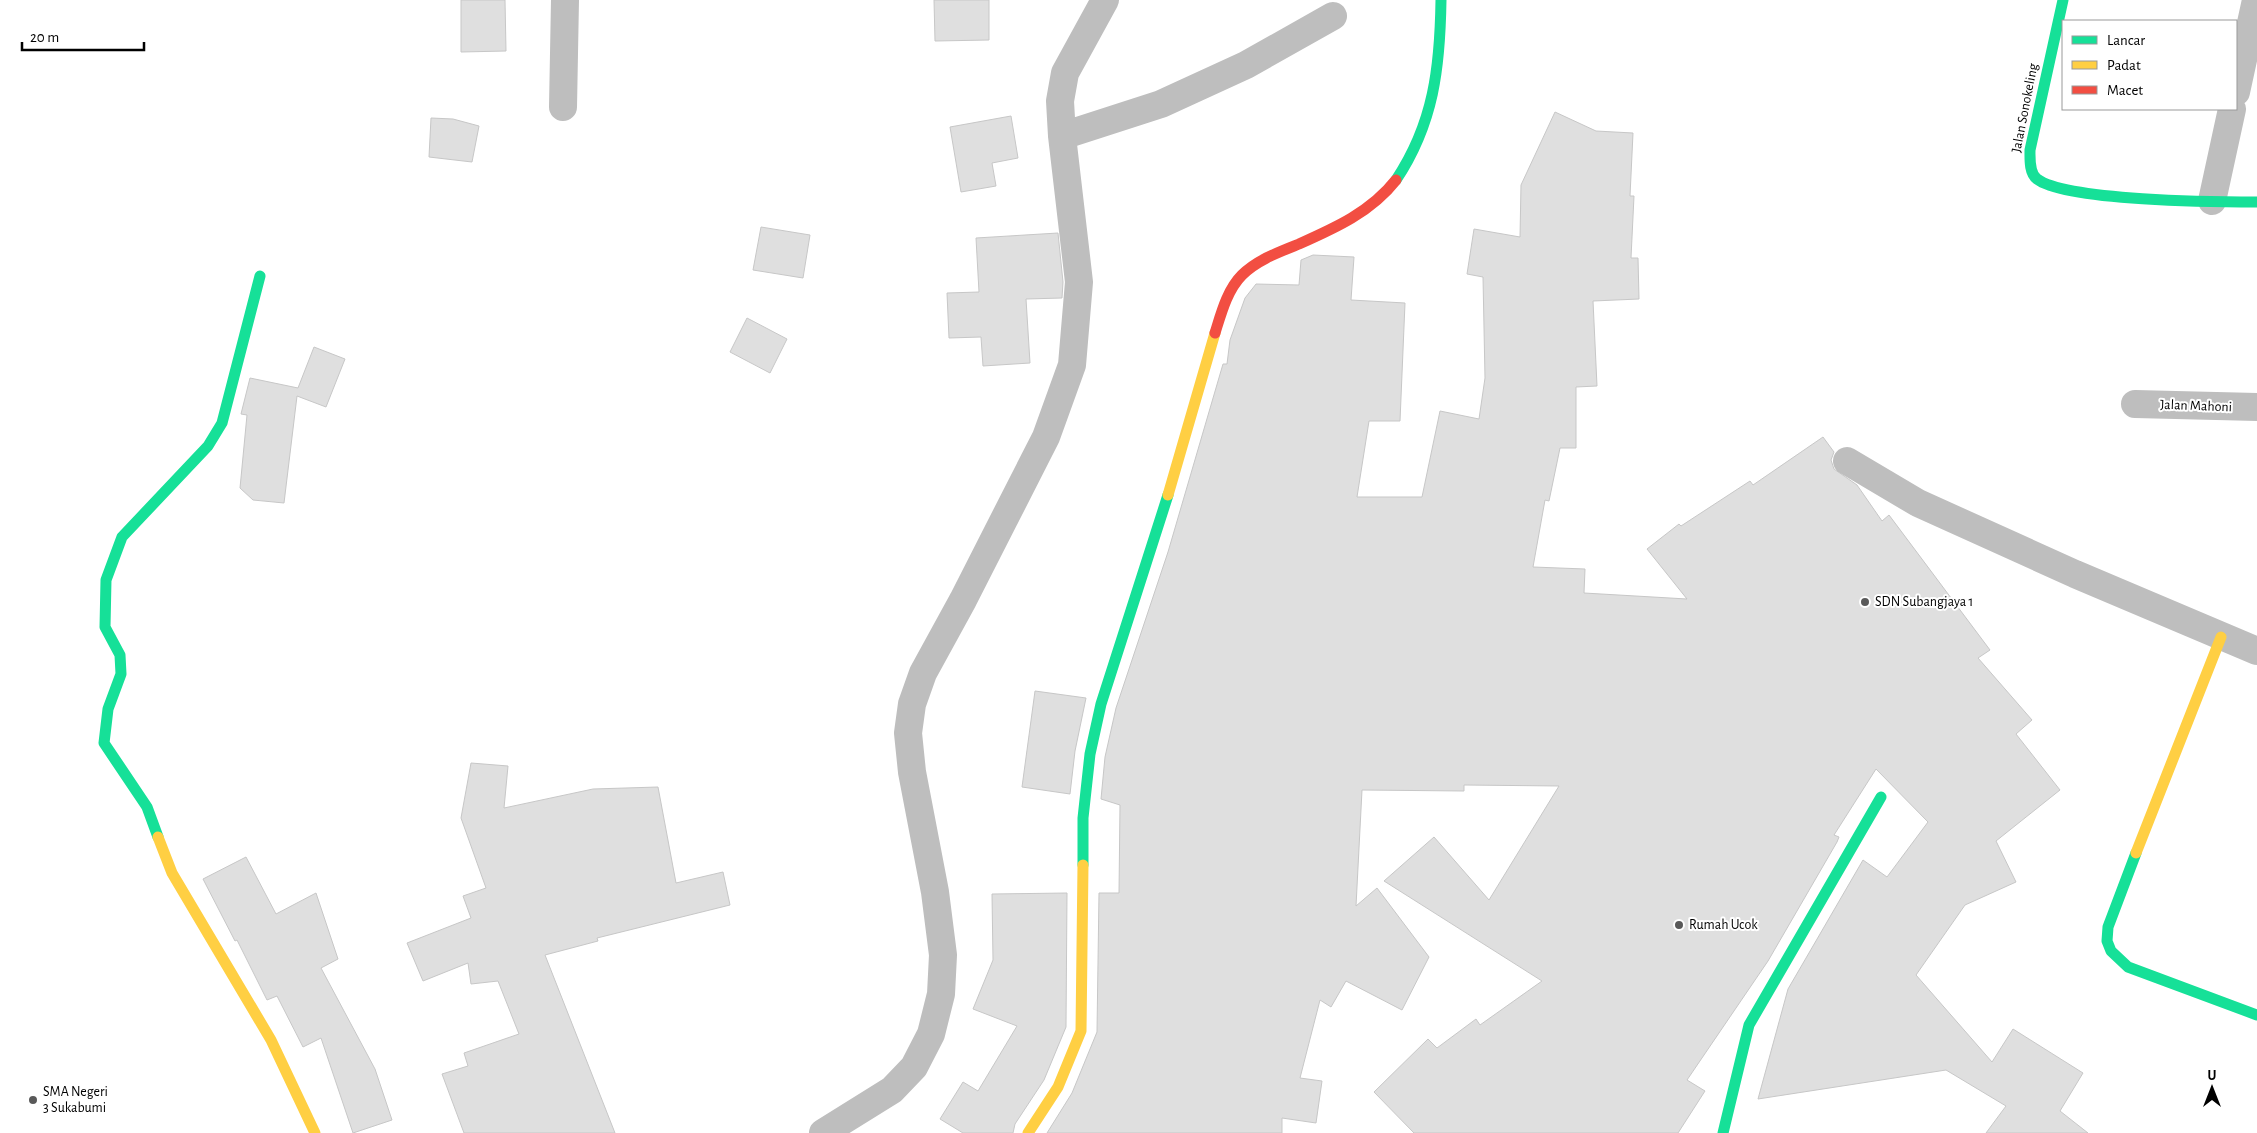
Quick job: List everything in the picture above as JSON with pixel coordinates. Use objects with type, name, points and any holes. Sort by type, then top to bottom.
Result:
[{"type":"street","points":[[563,107],[565,0]]},
{"type":"street","points":[[823,1133],[892,1090],[914,1067],[931,1034],[941,994],[943,955],[935,892],[912,772],[908,733],[912,704],[922,673],[963,600],[1046,437],[1072,365],[1079,282],[1062,136],[1060,101],[1065,73],[1104,0]]},
{"type":"street","points":[[1028,1133],[1058,1087],[1081,1031],[1083,996],[1083,818],[1090,754],[1101,704],[1153,547],[1218,324],[1229,295],[1243,274],[1265,261],[1346,222],[1380,199],[1404,172],[1423,134],[1434,92],[1441,38],[1441,0]]},
{"type":"street","name":"Jalan Sonokeling","points":[[2063,0],[2030,150],[2030,166],[2036,178],[2050,185],[2078,192],[2212,202],[2257,202]]},
{"type":"street","points":[[2237,87],[2256,0]]},
{"type":"street","points":[[1062,136],[1161,104],[1246,65],[1333,16]]},
{"type":"street","points":[[2212,202],[2232,110]]},
{"type":"street","points":[[260,276],[222,423],[208,446],[122,537],[106,580],[105,627],[120,655],[121,674],[108,709],[104,743],[146,808],[172,873],[271,1040],[315,1133]]},
{"type":"street","name":"Jalan Mahoni","points":[[2135,404],[2257,407]]},
{"type":"street","points":[[1847,461],[1918,503],[2220,637],[2257,650]]},
{"type":"street","points":[[2220,637],[2106,931],[2106,944],[2112,956],[2128,967],[2257,1015]]},
{"type":"street","points":[[1723,1133],[1749,1025],[1881,797]]},
{"type":"building","points":[[461,0],[505,0],[506,51],[461,52]]},
{"type":"building","points":[[934,0],[989,0],[989,40],[935,41]]},
{"type":"building","points":[[1555,112],[1596,131],[1633,133],[1630,196],[1634,196],[1631,258],[1638,258],[1639,299],[1593,301],[1597,386],[1576,387],[1576,448],[1560,448],[1549,501],[1545,500],[1533,567],[1585,569],[1584,593],[1687,599],[1647,549],[1679,524],[1681,526],[1750,481],[1753,485],[1823,437],[1834,452],[1831,460],[1834,469],[1857,485],[1882,521],[1889,515],[1990,650],[1978,658],[2032,720],[2016,734],[2060,790],[1996,841],[2016,882],[1965,905],[1916,975],[1992,1062],[2013,1029],[2083,1073],[2060,1111],[2088,1133],[1986,1133],[2006,1106],[1946,1070],[1758,1099],[1788,989],[1863,860],[1887,877],[1928,822],[1876,769],[1834,835],[1839,837],[1837,842],[1768,961],[1687,1080],[1705,1091],[1678,1133],[1414,1133],[1374,1092],[1428,1039],[1437,1048],[1476,1019],[1480,1025],[1542,981],[1384,881],[1434,837],[1489,900],[1559,786],[1464,785],[1464,791],[1362,790],[1356,906],[1377,888],[1429,957],[1402,1010],[1346,981],[1331,1007],[1320,1000],[1300,1078],[1322,1081],[1316,1123],[1282,1118],[1282,1133],[1047,1133],[1072,1093],[1097,1032],[1099,893],[1119,893],[1120,805],[1101,799],[1105,757],[1116,708],[1168,552],[1223,364],[1227,364],[1230,340],[1245,298],[1256,284],[1299,285],[1301,260],[1313,255],[1354,257],[1351,300],[1405,303],[1400,421],[1369,421],[1357,497],[1422,497],[1440,411],[1479,419],[1485,378],[1483,277],[1467,274],[1474,229],[1520,237],[1521,185]]},
{"type":"building","points":[[1011,116],[1018,158],[992,163],[996,186],[961,192],[950,127]]},
{"type":"building","points":[[431,118],[453,119],[479,126],[472,162],[429,157]]},
{"type":"building","points":[[761,227],[810,235],[803,278],[753,270]]},
{"type":"building","points":[[1058,233],[1063,282],[1062,298],[1026,299],[1030,363],[983,366],[981,337],[949,338],[947,293],[979,292],[976,238]]},
{"type":"building","points":[[747,318],[787,339],[770,373],[730,352]]},
{"type":"building","points":[[314,347],[345,359],[326,407],[297,396],[284,503],[253,500],[240,488],[247,415],[241,414],[250,378],[298,388]]},
{"type":"building","points":[[1035,691],[1086,698],[1075,751],[1070,794],[1022,787]]},
{"type":"building","points":[[471,763],[508,766],[504,808],[593,789],[658,787],[676,883],[723,872],[730,905],[597,938],[598,941],[545,955],[615,1133],[464,1133],[442,1074],[468,1066],[464,1053],[519,1034],[498,981],[471,984],[468,963],[423,981],[407,943],[471,918],[463,896],[486,888],[461,818]]},
{"type":"building","points":[[246,857],[276,914],[316,893],[338,959],[321,968],[375,1069],[392,1120],[353,1133],[321,1038],[303,1047],[277,996],[267,1000],[237,940],[235,941],[203,879]]},
{"type":"building","points":[[1067,893],[1066,1027],[1044,1080],[1015,1124],[1013,1133],[963,1133],[940,1119],[963,1082],[978,1091],[1017,1026],[973,1009],[993,960],[992,894]]},
{"type":"traffic: fast","points":[[1396,180],[1409,159],[1427,116],[1439,48],[1441,0]]},
{"type":"traffic: fast","points":[[2063,0],[2030,150],[2030,166],[2034,176],[2053,186],[2078,192],[2109,196],[2177,201],[2257,202]]},
{"type":"traffic: fast","points":[[158,837],[147,807],[104,743],[108,709],[121,674],[120,655],[105,627],[106,580],[122,537],[208,446],[222,423],[260,276]]},
{"type":"traffic: fast","points":[[1083,865],[1083,818],[1090,754],[1101,704],[1168,495]]},
{"type":"traffic: fast","points":[[1723,1133],[1749,1025],[1881,797]]},
{"type":"traffic: fast","points":[[2136,853],[2108,927],[2107,941],[2111,951],[2128,967],[2257,1015]]},
{"type":"traffic: slow","points":[[1168,495],[1215,333]]},
{"type":"traffic: slow","points":[[2136,853],[2221,637]]},
{"type":"traffic: slow","points":[[158,837],[172,873],[271,1040],[315,1133]]},
{"type":"traffic: slow","points":[[1028,1133],[1058,1087],[1081,1031],[1083,865]]},
{"type":"traffic: jam","points":[[1215,333],[1228,295],[1242,275],[1254,265],[1269,257],[1326,232],[1352,218],[1375,201],[1396,180]]},
{"type":"place","name":"SDN Subangjaya 1","points":[[1865,602]]},
{"type":"place","name":"Rumah Ucok","points":[[1679,925]]},
{"type":"place","name":"SMA Negeri 3 Sukabumi","points":[[33,1100]]}]
